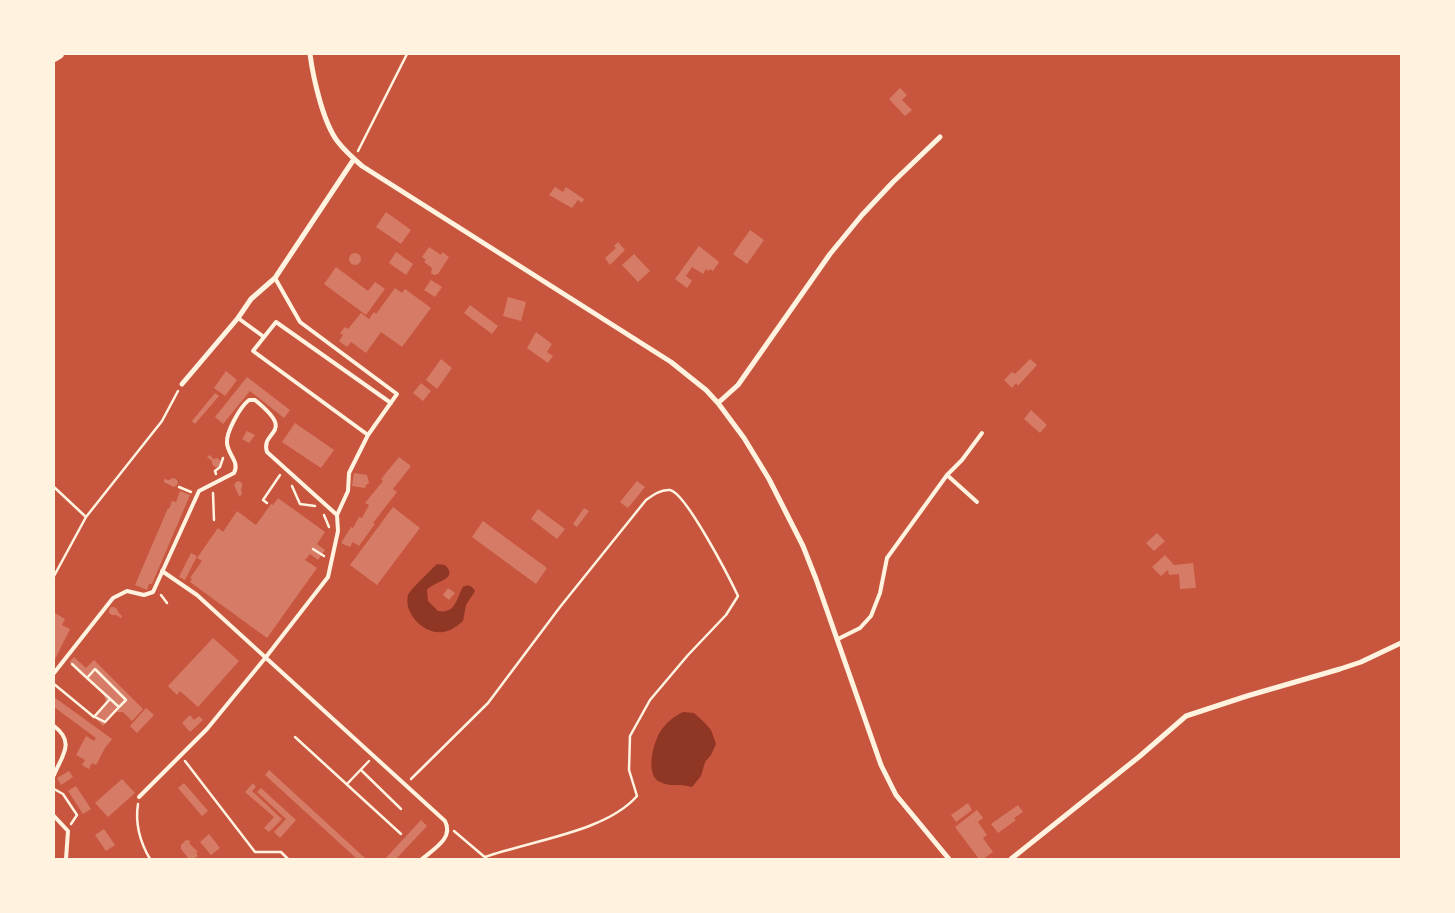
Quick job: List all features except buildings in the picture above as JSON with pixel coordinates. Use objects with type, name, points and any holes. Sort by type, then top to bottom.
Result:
[{"type":"main road","points":[[54,57],[59,54]]},
{"type":"street","points":[[310,54],[313,73],[328,124],[337,141],[362,166],[671,362],[706,390],[718,404],[744,438],[769,479],[803,546],[838,639],[881,765],[896,795],[949,859]]},
{"type":"street","points":[[718,404],[738,385],[830,254],[862,215],[940,136]]},
{"type":"street","points":[[182,384],[238,318],[251,299],[274,278],[354,159]]},
{"type":"street","points":[[1011,859],[1140,756],[1186,716],[1361,662],[1401,643]]},
{"type":"lane","points":[[139,797],[207,729],[328,577],[338,530],[337,515],[348,491],[349,473],[368,435],[397,394],[300,322],[274,278]]},
{"type":"lane","points":[[238,318],[264,337]]},
{"type":"lane","points":[[368,435],[253,351],[276,322],[391,403]]},
{"type":"lane","points":[[54,673],[113,598],[127,591],[144,595],[153,592],[199,491],[234,473],[236,470],[236,464],[229,451],[227,441],[238,414],[249,400],[254,400],[270,412],[276,421],[276,429],[267,443],[267,452],[337,515]]},
{"type":"lane","points":[[838,639],[860,628],[871,616],[880,593],[887,558],[947,475],[962,460],[982,433]]},
{"type":"lane","points":[[947,475],[976,502]]},
{"type":"lane","points":[[162,571],[197,595],[445,820],[448,826],[447,835],[444,840],[422,859]]},
{"type":"lane","points":[[54,726],[62,732],[67,745],[54,775]]},
{"type":"lane","points":[[54,816],[68,831],[66,859]]},
{"type":"path","points":[[354,159],[407,54]]},
{"type":"path","points":[[54,576],[86,517],[162,421],[182,384]]},
{"type":"path","points":[[214,520],[215,471],[220,467],[222,460],[229,451]]},
{"type":"path","points":[[267,503],[263,500],[285,468]]},
{"type":"path","points":[[289,471],[290,483],[300,504],[321,507]]},
{"type":"path","points":[[54,487],[86,517]]},
{"type":"path","points":[[179,487],[197,495]]},
{"type":"path","points":[[405,785],[488,703],[560,606],[646,500],[658,492],[669,490],[677,493],[688,506],[726,571],[738,596],[726,615],[688,655],[650,700],[630,736],[629,770],[637,796],[631,803],[601,822],[486,858],[448,826]]},
{"type":"path","points":[[324,514],[330,530],[338,530]]},
{"type":"path","points":[[313,549],[332,561]]},
{"type":"path","points":[[70,663],[118,707]]},
{"type":"path","points":[[54,684],[104,722],[126,700],[95,669],[87,678]]},
{"type":"path","points":[[94,716],[110,699]]},
{"type":"path","points":[[295,737],[401,834]]},
{"type":"path","points":[[181,756],[255,852],[281,852],[288,859]]},
{"type":"path","points":[[347,784],[373,756]]},
{"type":"path","points":[[361,770],[401,809]]},
{"type":"path","points":[[54,789],[63,794],[76,815],[68,831]]},
{"type":"path","points":[[139,797],[136,817],[143,847],[150,859]]},
{"type":"shaded area","points":[[437,564],[445,565],[449,570],[449,574],[444,580],[427,590],[428,601],[438,611],[452,608],[463,587],[470,586],[475,591],[466,605],[463,621],[443,632],[429,630],[417,622],[412,616],[407,602],[409,593]]},
{"type":"shaded area","points":[[683,712],[694,713],[704,722],[711,730],[716,744],[705,762],[701,776],[692,787],[670,785],[658,781],[654,777],[651,763],[656,740],[664,726]]}]
